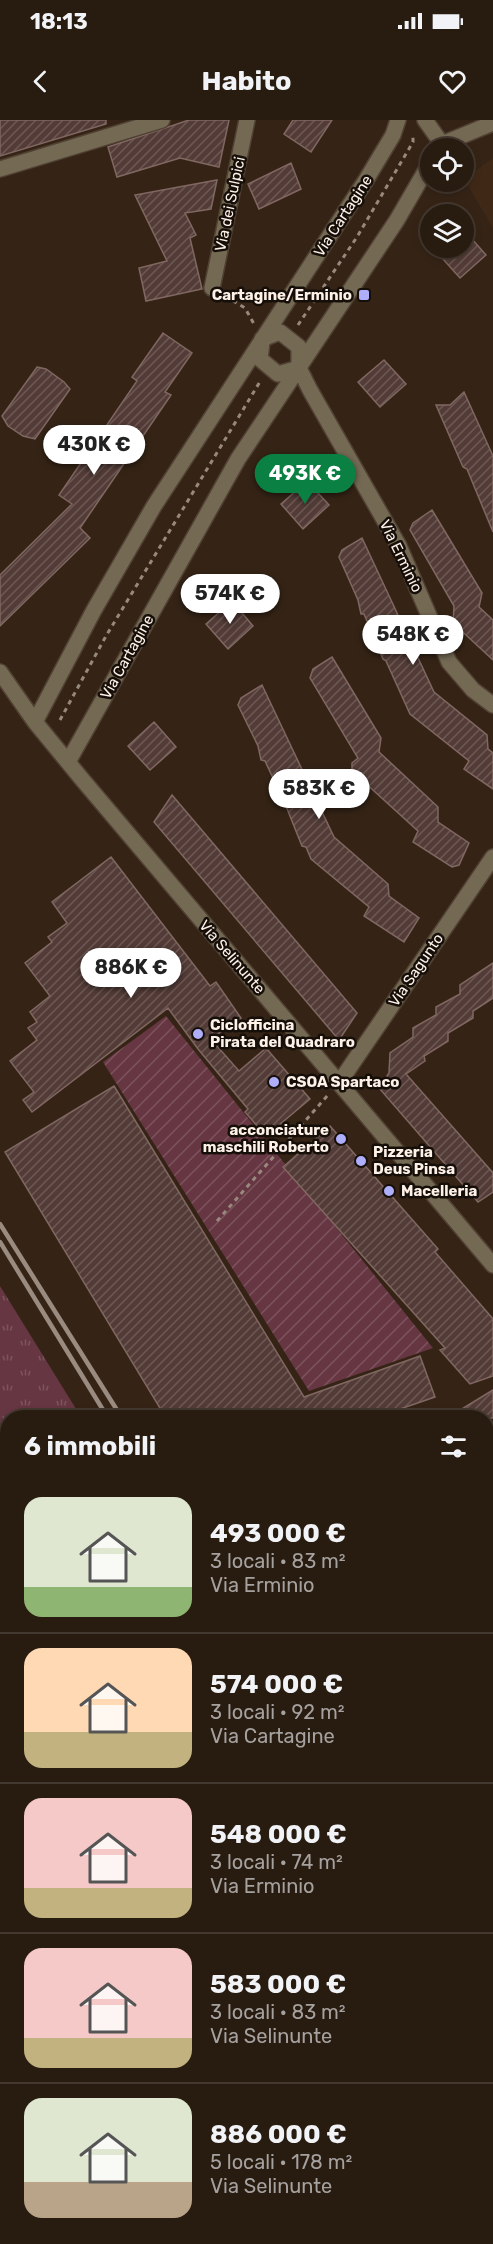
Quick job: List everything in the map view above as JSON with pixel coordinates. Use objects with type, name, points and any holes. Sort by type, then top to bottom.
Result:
[{"type":"street","points":[[0,169],[162,120]]},
{"type":"street","name":"Via dei Sulpici","points":[[212,288],[247,120]]},
{"type":"street","name":"Via Cartagine","points":[[35,722],[94,610],[154,506],[366,180],[393,135],[398,120]]},
{"type":"street","points":[[425,120],[436,138]]},
{"type":"street","points":[[459,138],[493,123]]},
{"type":"street","name":"Via Cartagine","points":[[68,762],[238,459],[420,180]]},
{"type":"street","points":[[280,332],[299,347],[299,368],[278,374],[260,359],[262,339],[280,332]]},
{"type":"street","name":"Via Erminio","points":[[299,368],[399,546],[448,662],[473,690],[493,705]]},
{"type":"street","name":"Via Selinunte","points":[[0,672],[35,722],[68,762],[493,1265]]},
{"type":"street","name":"Via Sagunto","points":[[339,1083],[493,857]]},
{"type":"path","points":[[296,327],[357,237],[413,142]]},
{"type":"path","points":[[212,288],[244,308]]},
{"type":"path","points":[[60,720],[106,636],[207,466],[264,376]]},
{"type":"path","points":[[217,1221],[339,1083]]},
{"type":"shaded area","points":[[493,158],[493,228],[472,192],[474,192],[474,172]]},
{"type":"green space","points":[[166,1016],[433,1348],[309,1391],[103,1062]]},
{"type":"green space","points":[[0,1286],[77,1410],[0,1410]]},
{"type":"building","points":[[0,120],[106,120],[106,124],[0,156]]},
{"type":"building","points":[[189,120],[229,120],[219,167],[180,158],[117,177],[108,147]]},
{"type":"building","points":[[293,120],[332,120],[311,152],[284,134]]},
{"type":"building","points":[[291,163],[301,189],[259,209],[248,184]]},
{"type":"building","points":[[217,180],[211,209],[185,213],[196,235],[190,238],[202,289],[146,301],[139,268],[167,261],[135,195]]},
{"type":"building","points":[[474,241],[486,255],[460,278],[442,258],[474,258]]},
{"type":"building","points":[[163,333],[192,353],[165,392],[171,395],[80,528],[90,538],[0,626],[0,575],[72,504],[59,495],[137,381],[132,377]]},
{"type":"building","points":[[384,360],[406,384],[380,407],[358,382]]},
{"type":"building","points":[[37,367],[46,369],[70,389],[35,439],[23,436],[8,426],[2,416]]},
{"type":"building","points":[[464,392],[493,456],[493,532],[467,469],[463,467],[436,405],[450,405]]},
{"type":"building","points":[[307,481],[329,505],[303,529],[281,504]]},
{"type":"building","points":[[432,510],[482,593],[479,607],[493,620],[493,660],[453,623],[454,606],[410,530],[413,523]]},
{"type":"building","points":[[362,538],[434,692],[487,735],[488,749],[493,753],[493,789],[464,769],[469,761],[410,714],[364,614],[361,614],[358,600],[339,557],[342,550]]},
{"type":"building","points":[[232,601],[253,626],[228,649],[206,624]]},
{"type":"building","points":[[332,657],[381,738],[379,752],[438,807],[438,822],[469,843],[459,865],[452,867],[413,842],[418,831],[352,771],[352,763],[358,758],[310,678],[313,669]]},
{"type":"building","points":[[262,685],[334,837],[388,884],[389,896],[419,918],[404,942],[364,916],[369,907],[311,859],[306,847],[302,846],[286,806],[283,805],[265,761],[261,760],[258,746],[238,705],[241,698]]},
{"type":"building","points":[[154,722],[176,747],[150,770],[128,746]]},
{"type":"building","points":[[172,795],[357,1013],[339,1040],[154,822]]},
{"type":"building","points":[[111,857],[210,986],[216,982],[241,1018],[214,1037],[219,1043],[216,1045],[239,1071],[266,1048],[310,1099],[266,1136],[245,1112],[248,1109],[198,1049],[168,1008],[32,1112],[23,1100],[34,1092],[10,1061],[37,1040],[28,1028],[37,1022],[30,1012],[50,996],[25,963],[52,942],[48,937],[67,923],[52,902]]},
{"type":"building","points":[[493,963],[493,998],[473,1011],[473,1018],[448,1033],[448,1041],[424,1056],[425,1061],[406,1074],[493,1173],[493,1192],[478,1202],[379,1088],[389,1073],[390,1053],[413,1037],[413,1028],[436,1015],[436,1007],[460,994],[460,985]]},
{"type":"building","points":[[114,1086],[304,1397],[420,1356],[435,1397],[397,1410],[161,1410],[5,1152]]},
{"type":"building","points":[[330,1126],[438,1249],[435,1252],[493,1319],[493,1376],[470,1384],[440,1350],[445,1348],[283,1167]]},
{"type":"building","points":[[493,1390],[493,1410],[460,1410]]},
{"type":"railway","points":[[0,1224],[117,1410]]},
{"type":"railway","points":[[0,1242],[103,1410]]},
{"type":"place","name":"Cartagine/Erminio","points":[[364,295]]},
{"type":"place","name":"Ciclofficina Pirata del Quadraro","points":[[198,1034]]},
{"type":"place","name":"CSOA Spartaco","points":[[274,1082]]},
{"type":"place","name":"acconciature maschili Roberto","points":[[341,1139]]},
{"type":"place","name":"Pizzeria Deus Pinsa","points":[[361,1161]]},
{"type":"place","name":"Macelleria","points":[[389,1191]]}]
